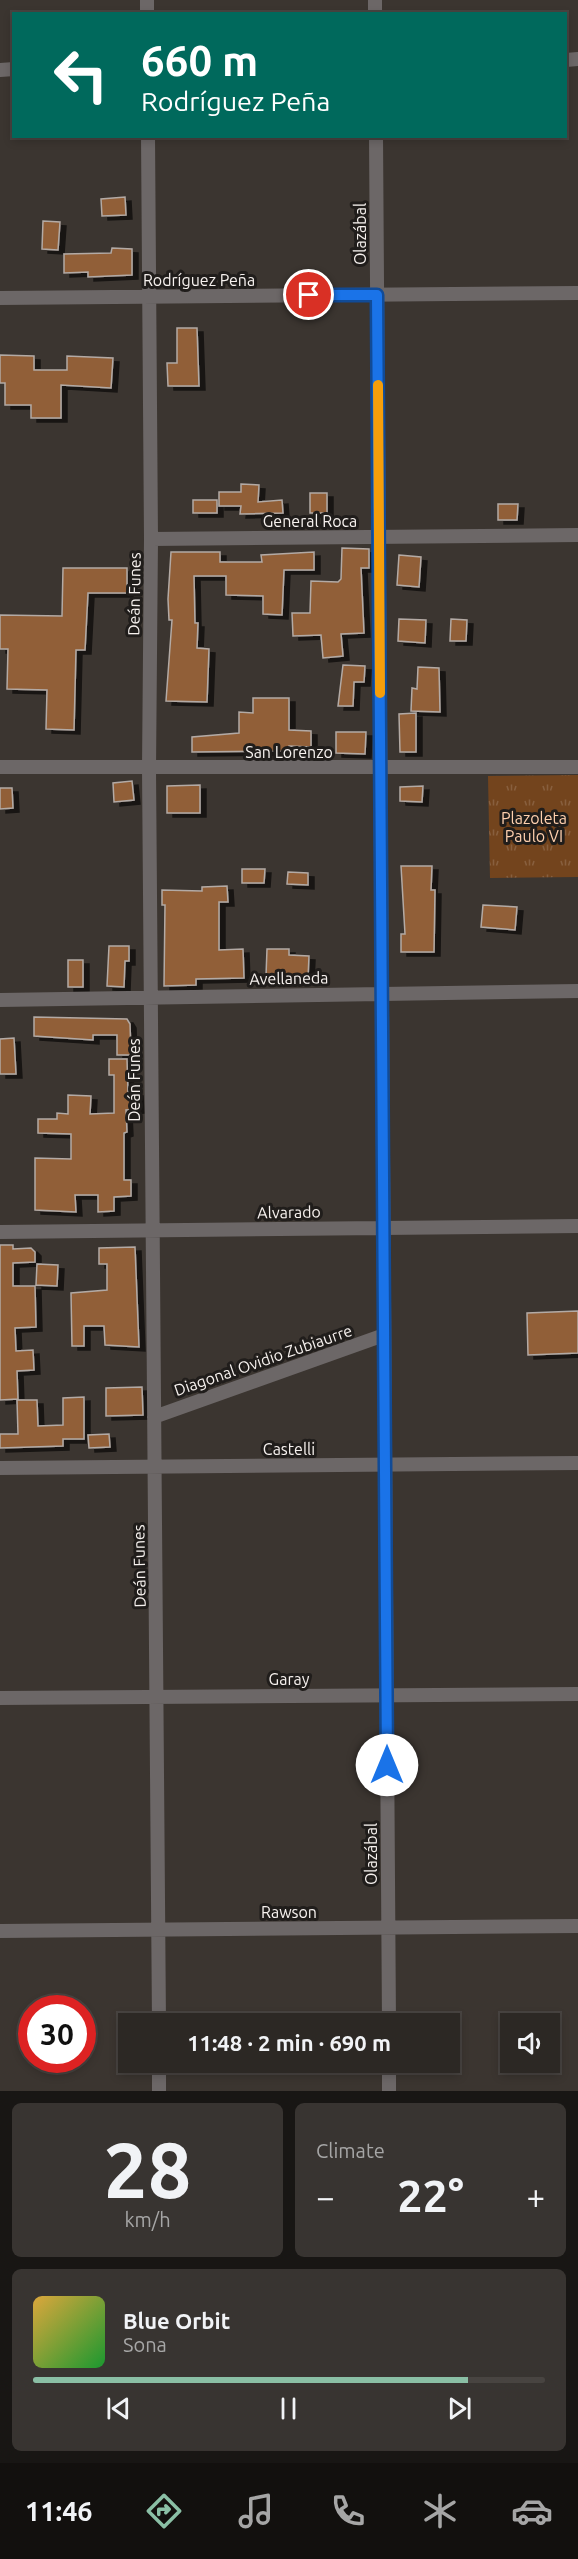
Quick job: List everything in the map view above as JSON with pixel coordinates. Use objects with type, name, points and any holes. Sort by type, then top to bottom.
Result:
[{"type":"street","name":"Deán Funes","points":[[148,138],[151,539],[150,997],[159,2013]]},
{"type":"street","name":"Olazábal","points":[[376,138],[389,2013]]},
{"type":"street","name":"Rodríguez Peña","points":[[0,298],[578,293]]},
{"type":"street","name":"General Roca","points":[[151,539],[578,535]]},
{"type":"street","name":"San Lorenzo","points":[[0,767],[149,769],[578,767]]},
{"type":"street","name":"Avellaneda","points":[[0,1000],[578,991]]},
{"type":"street","name":"Alvarado","points":[[0,1232],[578,1226]]},
{"type":"street","name":"Diagonal Ovidio Zubiaurre","points":[[154,1417],[384,1335]]},
{"type":"street","name":"Castelli","points":[[0,1468],[578,1463]]},
{"type":"street","name":"Garay","points":[[0,1698],[578,1694]]},
{"type":"street","name":"Rawson","points":[[0,1931],[578,1926]]},
{"type":"street","points":[[159,2073],[159,2091]]},
{"type":"street","points":[[389,2073],[389,2091]]},
{"type":"green space","name":"Plazoleta Paulo VI","points":[[578,775],[578,877],[490,878],[488,776]]},
{"type":"building","points":[[125,197],[126,215],[102,216],[101,199]]},
{"type":"building","points":[[43,221],[60,222],[58,250],[42,249]]},
{"type":"building","points":[[112,248],[132,249],[132,275],[88,277],[88,272],[64,273],[64,254],[111,253]]},
{"type":"building","points":[[177,328],[197,328],[199,386],[168,386],[167,363],[177,363]]},
{"type":"building","points":[[0,355],[34,356],[34,370],[67,370],[67,356],[113,358],[111,388],[61,385],[61,418],[31,418],[31,405],[5,405],[5,383],[0,383]]},
{"type":"building","points":[[241,484],[259,485],[258,502],[282,500],[283,513],[240,514],[241,506],[219,506],[219,492],[241,492]]},
{"type":"building","points":[[310,493],[327,493],[327,513],[310,513]]},
{"type":"building","points":[[193,500],[217,500],[217,513],[193,513]]},
{"type":"building","points":[[498,504],[518,504],[517,520],[498,520]]},
{"type":"building","points":[[342,548],[369,549],[369,568],[361,568],[364,633],[341,634],[343,656],[323,658],[321,635],[293,636],[292,613],[310,613],[311,581],[338,582],[341,579]]},
{"type":"building","points":[[171,552],[220,552],[220,562],[262,562],[261,555],[314,552],[314,570],[284,570],[282,615],[263,614],[263,596],[226,595],[226,576],[194,576],[195,623],[198,623],[197,648],[209,649],[207,702],[166,701],[172,620],[169,620],[168,599]]},
{"type":"building","points":[[399,555],[421,557],[419,587],[397,585]]},
{"type":"building","points":[[63,568],[127,568],[127,593],[88,593],[85,650],[76,650],[74,730],[46,729],[47,690],[7,689],[8,649],[0,649],[0,615],[62,616]]},
{"type":"building","points":[[399,619],[426,620],[425,643],[398,641]]},
{"type":"building","points":[[451,619],[467,620],[466,641],[450,641]]},
{"type":"building","points":[[343,665],[365,666],[364,682],[354,682],[353,706],[338,706]]},
{"type":"building","points":[[418,667],[439,668],[440,712],[411,711],[412,688],[417,689]]},
{"type":"building","points":[[253,698],[289,698],[289,730],[311,731],[311,747],[289,746],[289,751],[192,752],[192,737],[239,733],[239,712],[253,713]]},
{"type":"building","points":[[416,713],[416,752],[400,752],[399,714]]},
{"type":"building","points":[[336,732],[366,732],[365,754],[336,753]]},
{"type":"building","points":[[132,781],[134,800],[114,802],[113,783]]},
{"type":"building","points":[[200,785],[200,813],[167,813],[167,786]]},
{"type":"building","points":[[423,786],[422,802],[400,801],[400,787]]},
{"type":"building","points":[[0,788],[12,788],[13,808],[0,809]]},
{"type":"building","points":[[401,866],[432,866],[431,890],[435,890],[434,952],[401,952],[401,934],[405,934]]},
{"type":"building","points":[[242,869],[265,869],[264,883],[242,883]]},
{"type":"building","points":[[288,872],[308,873],[308,885],[287,884]]},
{"type":"building","points":[[227,886],[228,902],[219,902],[219,950],[243,949],[244,978],[196,979],[196,985],[164,986],[165,905],[162,905],[162,890],[202,891],[202,887]]},
{"type":"building","points":[[483,905],[517,907],[515,930],[481,927]]},
{"type":"building","points":[[109,946],[129,946],[129,961],[125,961],[124,987],[107,986]]},
{"type":"building","points":[[267,949],[289,949],[289,955],[309,956],[308,978],[266,976]]},
{"type":"building","points":[[68,960],[83,960],[83,987],[68,987]]},
{"type":"building","points":[[34,1017],[127,1019],[130,1024],[131,1055],[117,1055],[117,1035],[93,1035],[93,1040],[34,1036]]},
{"type":"building","points":[[14,1038],[16,1074],[0,1074],[0,1039]]},
{"type":"building","points":[[109,1059],[127,1059],[128,1092],[137,1092],[138,1109],[126,1110],[127,1132],[124,1133],[124,1180],[131,1180],[131,1196],[114,1197],[114,1211],[98,1212],[98,1195],[75,1195],[76,1212],[35,1210],[35,1158],[71,1159],[71,1134],[38,1133],[38,1119],[57,1119],[57,1113],[68,1114],[68,1095],[91,1096],[90,1114],[114,1113],[114,1075],[109,1075]]},
{"type":"building","points":[[0,1245],[13,1245],[13,1249],[31,1248],[35,1252],[35,1262],[13,1263],[13,1286],[35,1286],[36,1327],[15,1328],[16,1351],[33,1350],[34,1370],[17,1371],[18,1399],[0,1400]]},
{"type":"building","points":[[135,1247],[139,1347],[105,1345],[104,1326],[84,1326],[84,1346],[72,1346],[71,1293],[107,1290],[107,1264],[99,1264],[99,1248]]},
{"type":"building","points":[[37,1264],[58,1265],[57,1286],[36,1285]]},
{"type":"building","points":[[578,1311],[578,1353],[528,1355],[527,1313]]},
{"type":"building","points":[[142,1387],[143,1415],[106,1416],[106,1388]]},
{"type":"building","points":[[84,1397],[84,1439],[63,1439],[63,1446],[0,1448],[0,1434],[18,1434],[17,1400],[37,1400],[38,1426],[63,1425],[63,1398]]},
{"type":"building","points":[[109,1434],[110,1447],[89,1448],[88,1435]]},
{"type":"slow traffic","points":[[378,385],[380,693]]},
{"type":"route","points":[[309,295],[377,295],[387,1765]]}]
